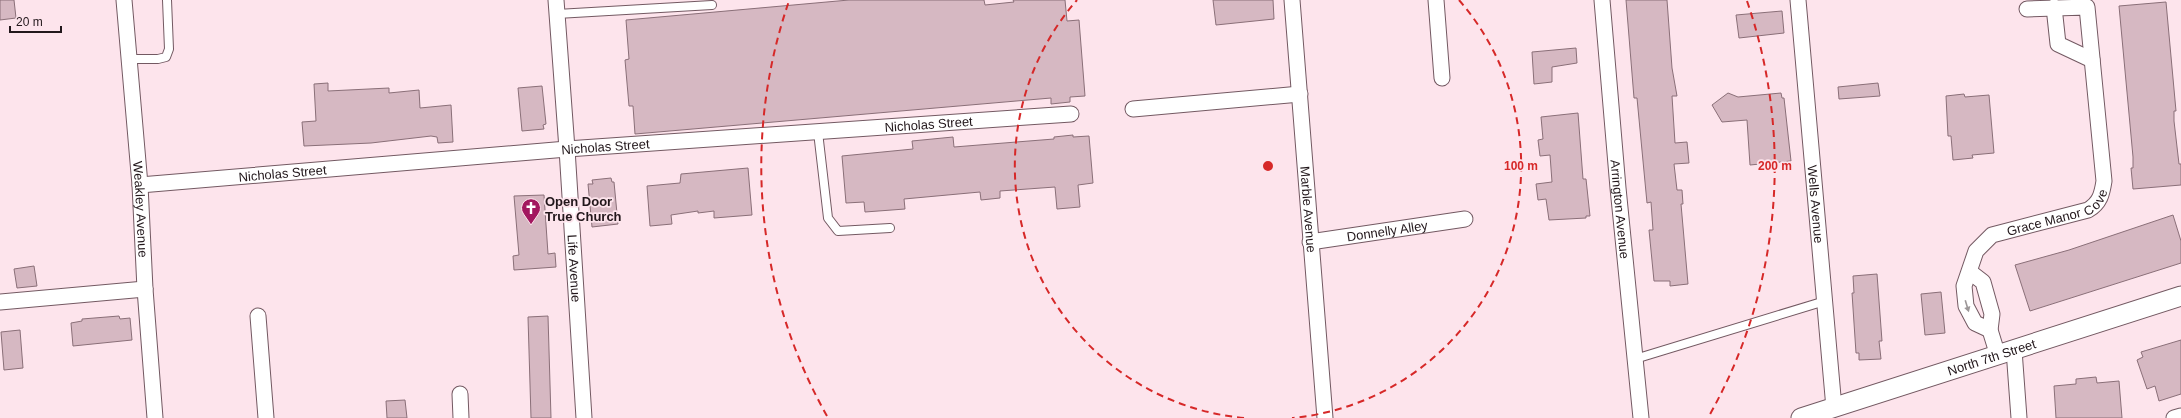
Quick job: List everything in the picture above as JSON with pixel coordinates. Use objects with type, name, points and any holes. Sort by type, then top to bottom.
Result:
[{"type":"street","name":"Weakley Avenue","points":[[124,0],[140,185],[145,289],[155,418]]},
{"type":"street","name":"Marble Avenue","points":[[1292,0],[1325,418]]},
{"type":"street","points":[[1436,0],[1442,78]]},
{"type":"street","name":"Arrington Avenue","points":[[1602,0],[1641,418]]},
{"type":"street","name":"Wells Avenue","points":[[1798,0],[1834,408]]},
{"type":"street","name":"Life Avenue","points":[[556,7],[567,149],[584,418]]},
{"type":"street","name":"Grace Manor Cove","points":[[1990,330],[1975,323],[1966,306],[1964,286],[1976,251],[1992,235],[2088,210],[2097,205],[2102,193],[2104,181],[2087,7],[2027,9]]},
{"type":"street","points":[[2054,8],[2058,44],[2092,60]]},
{"type":"street","points":[[1133,109],[1300,94]]},
{"type":"street","name":"Nicholas Street","points":[[140,185],[567,149],[1071,114]]},
{"type":"street","name":"Donnelly Alley","points":[[1310,242],[1465,219]]},
{"type":"street","points":[[1970,272],[1983,282],[1992,314],[1990,330],[2006,353],[2019,418]]},
{"type":"street","points":[[0,302],[145,289]]},
{"type":"street","name":"North 7th Street","points":[[1801,418],[2181,296]]},
{"type":"street","points":[[258,316],[266,418]]},
{"type":"street","points":[[460,394],[461,418]]},
{"type":"street","points":[[2174,418],[2181,416]]},
{"type":"lane","points":[[129,59],[158,59],[166,57],[169,49],[166,0]]},
{"type":"lane","points":[[556,7],[712,5]]},
{"type":"lane","points":[[818,132],[828,218],[838,231],[890,228]]},
{"type":"lane","points":[[1635,359],[1825,301]]},
{"type":"building","points":[[0,0],[14,0],[16,18],[0,20]]},
{"type":"building","points":[[849,0],[984,0],[985,5],[1014,2],[1013,0],[1065,0],[1067,21],[1079,20],[1085,96],[1070,97],[1070,102],[1051,104],[1051,98],[635,134],[633,106],[629,106],[625,60],[629,59],[626,20]]},
{"type":"building","points":[[1213,0],[1273,0],[1274,19],[1216,25]]},
{"type":"building","points":[[1626,0],[1667,0],[1672,68],[1677,96],[1672,96],[1675,143],[1687,142],[1689,163],[1674,164],[1677,190],[1682,190],[1683,204],[1681,204],[1688,284],[1670,286],[1670,281],[1654,281],[1649,230],[1653,230],[1651,202],[1647,203],[1637,98],[1634,98]]},
{"type":"building","points":[[2166,2],[2176,111],[2174,111],[2174,121],[2179,164],[2181,164],[2181,185],[2133,189],[2131,168],[2133,168],[2133,157],[2119,6]]},
{"type":"building","points":[[1782,11],[1784,33],[1739,38],[1736,15]]},
{"type":"building","points":[[1576,48],[1577,63],[1552,67],[1552,82],[1534,84],[1532,52]]},
{"type":"building","points":[[328,83],[328,91],[389,88],[389,93],[419,90],[420,108],[451,105],[453,142],[438,143],[437,137],[431,136],[371,143],[304,146],[302,122],[316,121],[314,84]]},
{"type":"building","points":[[1878,83],[1880,96],[1839,99],[1838,87]]},
{"type":"building","points":[[542,86],[546,124],[543,125],[544,129],[522,131],[518,88]]},
{"type":"building","points":[[1728,93],[1738,97],[1781,93],[1782,98],[1784,98],[1791,161],[1750,165],[1747,120],[1722,122],[1712,105]]},
{"type":"building","points":[[1964,94],[1965,97],[1989,95],[1994,153],[1972,155],[1973,158],[1953,160],[1951,136],[1948,136],[1946,96]]},
{"type":"building","points":[[1578,113],[1583,179],[1586,179],[1590,216],[1586,216],[1586,218],[1549,220],[1546,199],[1538,200],[1536,184],[1552,182],[1550,155],[1540,156],[1538,140],[1543,139],[1541,117]]},
{"type":"building","points":[[1073,135],[1073,137],[1089,136],[1093,183],[1078,185],[1080,207],[1057,209],[1055,187],[1000,191],[1000,198],[981,200],[980,192],[904,199],[905,209],[865,212],[864,202],[846,203],[842,156],[913,149],[912,141],[953,137],[954,147],[1054,139],[1054,137]]},
{"type":"building","points":[[748,168],[752,215],[714,218],[714,211],[698,213],[698,211],[671,215],[672,224],[650,226],[647,186],[680,183],[681,174]]},
{"type":"building","points":[[611,178],[612,182],[614,182],[618,224],[592,227],[588,184],[593,184],[592,180]]},
{"type":"building","name":"Open Door True Church","points":[[544,195],[548,254],[555,253],[556,267],[514,270],[513,256],[519,255],[514,196]]},
{"type":"building","points":[[2173,215],[2181,241],[2181,263],[2030,311],[2015,265],[2069,250]]},
{"type":"building","points":[[34,266],[37,286],[17,288],[14,269]]},
{"type":"building","points":[[1877,274],[1882,341],[1879,341],[1881,359],[1859,360],[1859,353],[1856,353],[1852,293],[1854,293],[1853,276]]},
{"type":"building","points":[[1941,292],[1945,333],[1925,335],[1921,294]]},
{"type":"building","points":[[119,316],[120,319],[130,318],[132,340],[73,346],[71,323],[82,321],[82,319]]},
{"type":"building","points":[[548,316],[551,418],[531,418],[528,317]]},
{"type":"building","points":[[20,330],[23,368],[4,370],[1,332]]},
{"type":"building","points":[[2181,340],[2181,394],[2159,401],[2155,386],[2147,389],[2137,360],[2143,357],[2141,352]]},
{"type":"building","points":[[2096,377],[2097,383],[2119,381],[2122,418],[2056,418],[2054,386],[2076,384],[2076,379]]},
{"type":"building","points":[[405,400],[407,418],[387,418],[386,401]]},
{"type":"place","name":"Open Door True Church","points":[[531,225]]}]
